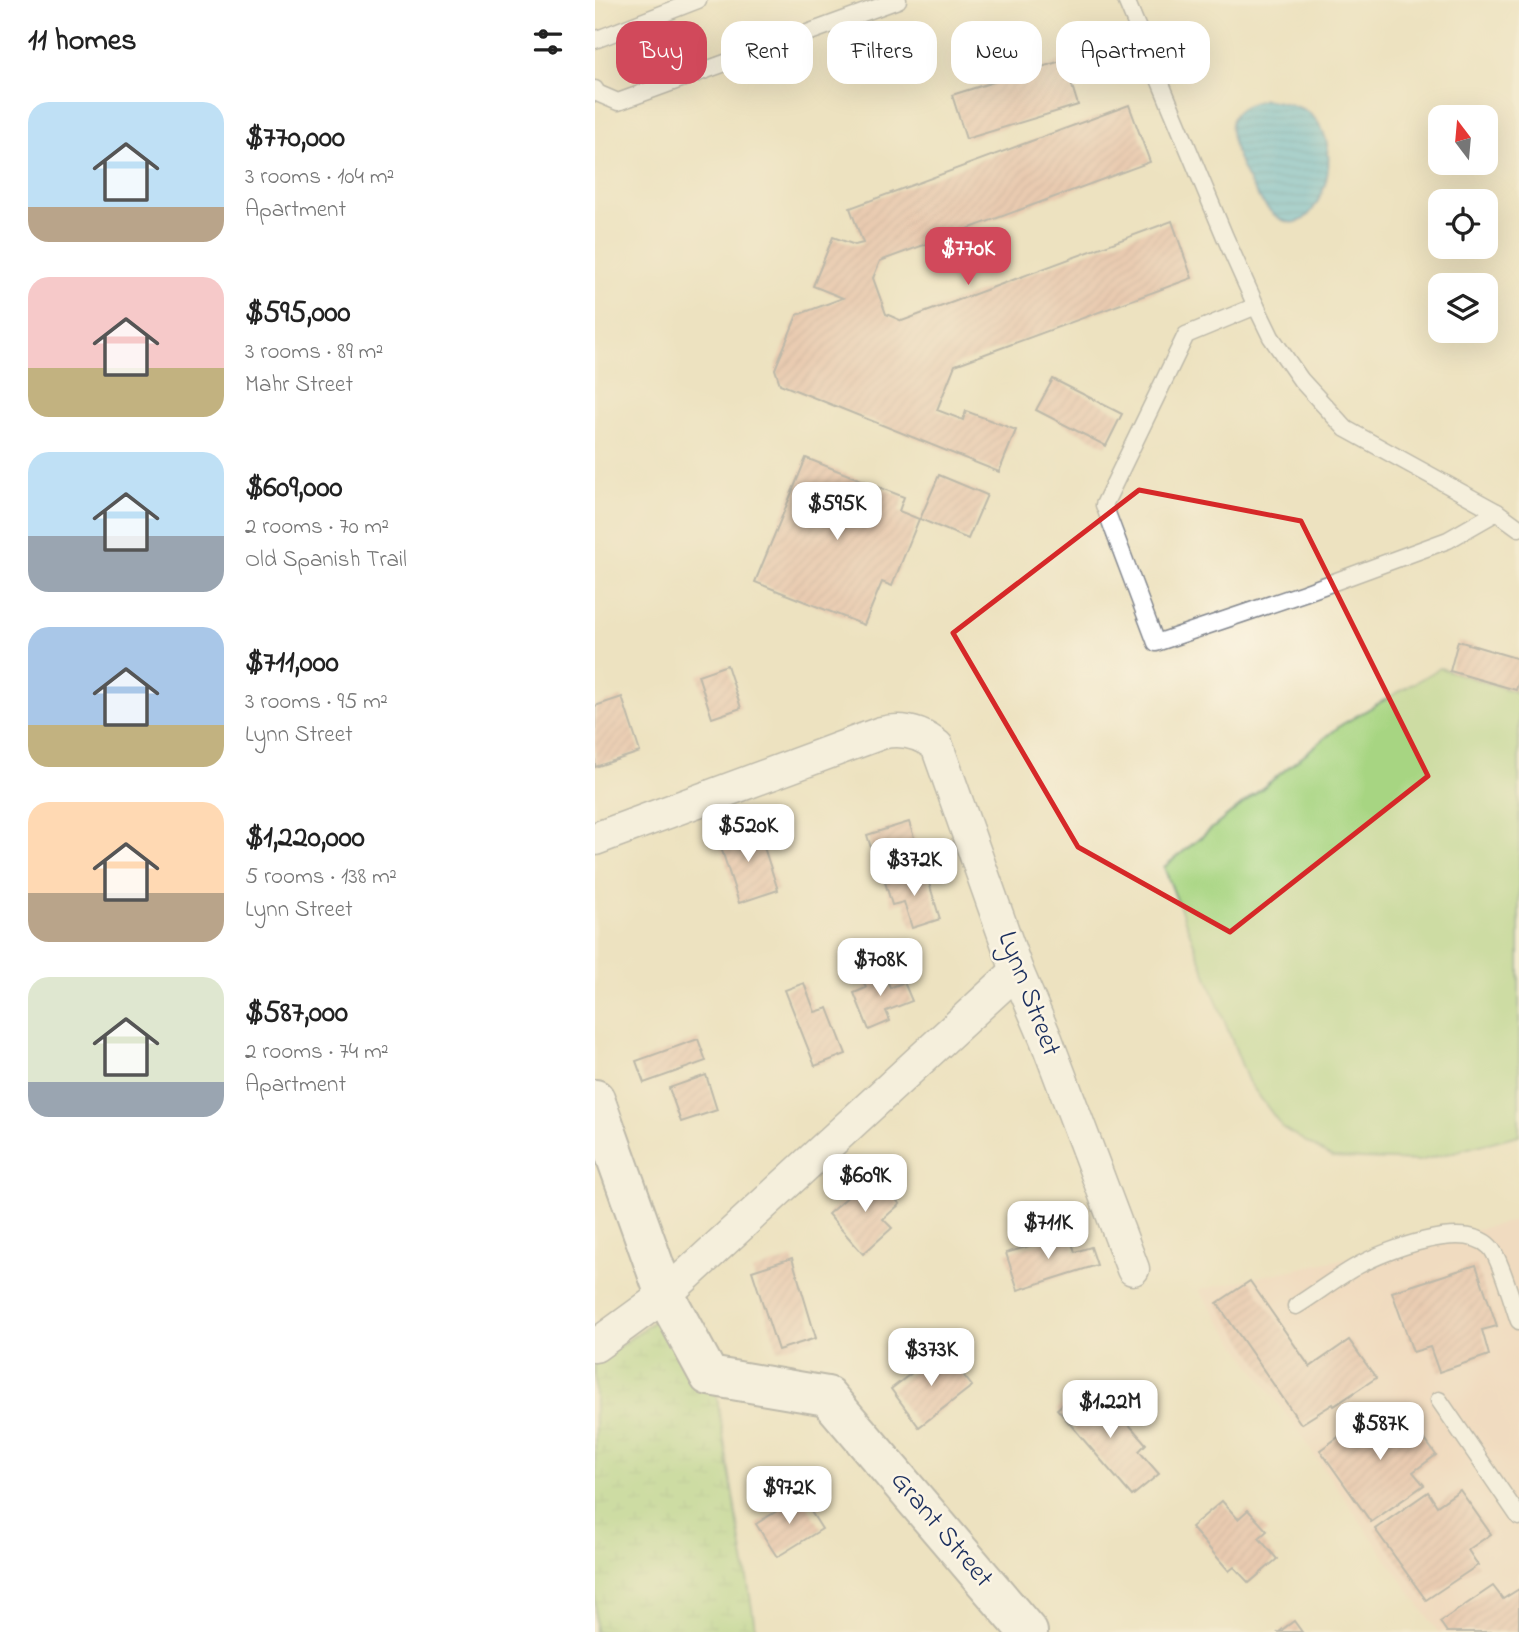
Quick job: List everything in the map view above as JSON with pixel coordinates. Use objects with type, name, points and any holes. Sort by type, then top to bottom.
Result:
[{"type":"street","name":"Lynn Street","points":[[595,839],[881,733],[893,730],[927,738],[937,746],[1017,971],[1046,1039],[1133,1269]]},
{"type":"street","points":[[595,1346],[665,1295],[1017,971]]},
{"type":"street","points":[[595,1099],[665,1295]]},
{"type":"street","name":"Grant Street","points":[[665,1295],[709,1376],[827,1396],[1028,1632]]},
{"type":"lane","points":[[595,40],[698,0]]},
{"type":"lane","points":[[595,89],[597,93],[618,102],[898,0]]},
{"type":"lane","points":[[1126,0],[1225,237],[1271,337],[1301,380],[1346,429],[1519,528]]},
{"type":"lane","points":[[1257,306],[1186,335],[1104,505],[1156,643],[1448,540],[1497,513]]},
{"type":"lane","points":[[1296,1306],[1370,1261],[1400,1248],[1464,1235],[1482,1240],[1493,1249],[1519,1321]]},
{"type":"lane","points":[[1439,1401],[1519,1517]]},
{"type":"highlighted area","points":[[1139,490],[1301,521],[1428,776],[1230,932],[1078,847],[953,633]]},
{"type":"shaded area","points":[[1519,1220],[1519,1632],[1438,1632],[1199,1290]]},
{"type":"green space","points":[[1440,668],[1519,693],[1519,1135],[1419,1161],[1333,1158],[1283,1128],[1248,1081],[1164,867],[1341,725]]},
{"type":"green space","points":[[661,1316],[716,1392],[756,1632],[595,1632],[595,1364]]},
{"type":"water","points":[[1264,99],[1304,110],[1318,122],[1324,133],[1329,158],[1325,184],[1315,206],[1301,220],[1286,222],[1272,213],[1258,196],[1237,155],[1232,136],[1233,118],[1244,106]]},
{"type":"building","points":[[1056,62],[1056,84],[1071,84],[1078,105],[966,139],[952,95],[987,84],[1042,84],[1042,67]]},
{"type":"building","points":[[1129,105],[1150,162],[880,261],[873,278],[886,314],[902,321],[1172,221],[1192,278],[955,365],[937,410],[963,420],[966,411],[1016,430],[999,472],[780,384],[775,369],[797,315],[843,298],[813,286],[833,237],[855,245],[863,243],[850,208]]},
{"type":"building","points":[[1053,379],[1122,414],[1106,446],[1036,410]]},
{"type":"building","points":[[806,458],[904,497],[899,511],[919,519],[892,586],[882,582],[864,625],[755,582]]},
{"type":"building","points":[[939,475],[987,495],[968,539],[920,519]]},
{"type":"building","points":[[1458,641],[1519,659],[1519,681],[1516,690],[1450,671]]},
{"type":"building","points":[[727,665],[741,708],[712,718],[698,675]]},
{"type":"building","points":[[622,697],[640,752],[595,767],[595,706]]},
{"type":"building","points":[[909,822],[921,859],[879,873],[867,835]]},
{"type":"building","points":[[757,826],[778,890],[739,903],[718,838]]},
{"type":"building","points":[[925,870],[940,919],[912,928],[904,902],[892,905],[885,882]]},
{"type":"building","points":[[882,967],[890,988],[904,982],[912,1001],[886,1011],[890,1021],[869,1030],[854,993],[866,988],[861,975]]},
{"type":"building","points":[[804,983],[815,1012],[828,1008],[846,1054],[815,1066],[785,990]]},
{"type":"building","points":[[698,1039],[706,1061],[644,1083],[636,1061]]},
{"type":"building","points":[[706,1075],[717,1110],[681,1122],[669,1088]]},
{"type":"building","points":[[873,1175],[900,1204],[883,1219],[892,1228],[863,1254],[828,1214]]},
{"type":"building","points":[[1069,1234],[1075,1252],[1091,1247],[1097,1265],[1018,1290],[1006,1253]]},
{"type":"building","points":[[792,1258],[816,1338],[778,1350],[752,1271]]},
{"type":"building","points":[[1476,1265],[1497,1326],[1482,1330],[1489,1355],[1439,1372],[1430,1347],[1413,1352],[1392,1292]]},
{"type":"building","points":[[1250,1281],[1310,1367],[1349,1340],[1376,1378],[1301,1424],[1217,1303]]},
{"type":"building","points":[[943,1349],[972,1386],[919,1427],[891,1389]]},
{"type":"building","points":[[1084,1386],[1113,1419],[1119,1413],[1146,1444],[1139,1451],[1159,1474],[1132,1496],[1057,1409]]},
{"type":"building","points":[[1405,1412],[1436,1455],[1413,1472],[1424,1485],[1371,1522],[1320,1450],[1373,1413],[1383,1427]]},
{"type":"building","points":[[1460,1490],[1491,1534],[1468,1550],[1478,1565],[1426,1600],[1375,1529],[1428,1492],[1437,1506]]},
{"type":"building","points":[[801,1496],[822,1529],[777,1557],[756,1524]]},
{"type":"building","points":[[1222,1501],[1238,1519],[1248,1510],[1267,1531],[1259,1538],[1277,1559],[1249,1583],[1234,1567],[1229,1571],[1191,1527]]},
{"type":"building","points":[[1493,1586],[1503,1599],[1519,1589],[1519,1632],[1447,1632],[1440,1622]]},
{"type":"building","points":[[1294,1621],[1302,1632],[1279,1632]]}]
